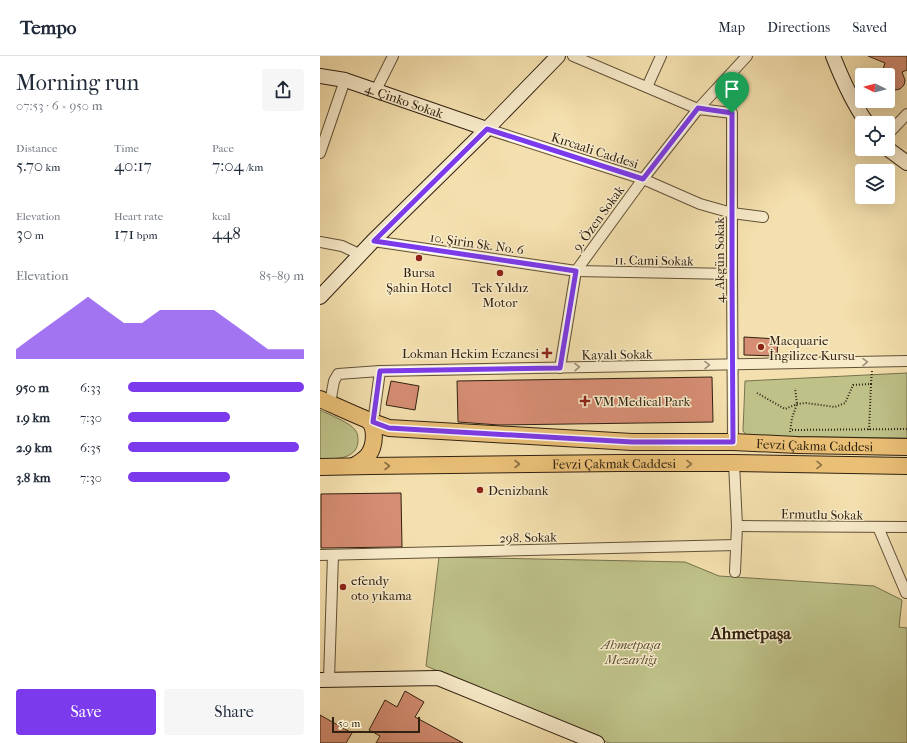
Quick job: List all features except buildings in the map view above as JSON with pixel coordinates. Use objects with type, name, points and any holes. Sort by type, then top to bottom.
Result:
[{"type":"main road","name":"Fevzi Çakma Caddesi","points":[[325,401],[371,422],[389,428],[624,441],[733,442],[798,446],[907,447]]},
{"type":"main road","points":[[354,466],[361,463],[369,454],[374,434],[373,425],[371,422]]},
{"type":"main road","name":"Fevzi Çakmak Caddesi","points":[[320,467],[620,463],[907,466]]},
{"type":"street","points":[[376,90],[392,56]]},
{"type":"street","points":[[320,297],[558,56]]},
{"type":"street","points":[[573,56],[698,108]]},
{"type":"street","points":[[647,87],[661,56]]},
{"type":"street","name":"9. Özen Sokak","points":[[560,368],[576,271],[643,179],[698,108],[746,56]]},
{"type":"street","points":[[833,56],[846,87],[862,116]]},
{"type":"street","name":"4. Çinko Sokak","points":[[320,76],[345,80],[487,129]]},
{"type":"street","points":[[320,153],[345,80]]},
{"type":"street","name":"4. Akgün Sokak","points":[[698,108],[732,113],[733,442]]},
{"type":"street","points":[[895,127],[907,114]]},
{"type":"street","name":"Kırcaali Caddesi","points":[[487,129],[643,179],[700,204],[732,212],[762,217]]},
{"type":"street","points":[[895,154],[907,163]]},
{"type":"street","name":"10. Şirin Sk. No. 6","points":[[374,241],[576,271]]},
{"type":"street","points":[[320,242],[342,246],[361,255]]},
{"type":"street","name":"11. Cami Sokak","points":[[576,271],[732,274]]},
{"type":"street","name":"Kayalı Sokak","points":[[325,401],[338,374],[380,371],[907,361]]},
{"type":"street","points":[[371,422],[380,371]]},
{"type":"street","points":[[734,463],[737,526],[735,572]]},
{"type":"street","name":"Ermutlu Sokak","points":[[737,526],[907,527]]},
{"type":"street","points":[[878,527],[907,593]]},
{"type":"street","name":"298. Sokak","points":[[320,556],[736,545]]},
{"type":"street","points":[[333,555],[324,679],[438,678],[588,741]]},
{"type":"path","points":[[758,393],[785,409],[797,404],[835,407],[845,403],[854,385],[871,384],[869,434]]},
{"type":"path","points":[[790,433],[792,418],[797,404],[795,388]]},
{"type":"green space","points":[[907,373],[907,438],[747,436],[743,431],[745,381]]},
{"type":"green space","points":[[320,410],[353,427],[356,431],[358,442],[356,448],[349,455],[332,459],[320,459]]},
{"type":"green space","name":"Ahmetpaşa Mezarlığı","points":[[439,557],[685,562],[719,576],[874,586],[902,600],[899,627],[907,628],[907,743],[609,743],[426,666]]},
{"type":"place","name":"Bursa Şahin Hotel","points":[[419,258]]},
{"type":"place","name":"Tek Yıldız Motor","points":[[500,273]]},
{"type":"place","name":"Macquarie İngilizce Kursu","points":[[761,347]]},
{"type":"place","name":"Lokman Hekim Eczanesi","points":[[547,353]]},
{"type":"place","name":"VM Medical Park","points":[[585,401]]},
{"type":"place","name":"Denizbank","points":[[480,490]]},
{"type":"place","name":"efendy oto yıkama","points":[[343,587]]},
{"type":"district","name":"Ahmetpaşa","points":[[751,633]]},
{"type":"route","points":[[698,108],[732,113],[733,442],[632,442],[389,428],[373,422],[380,371],[560,368],[576,271],[374,241],[487,129],[643,179],[698,108]]}]
